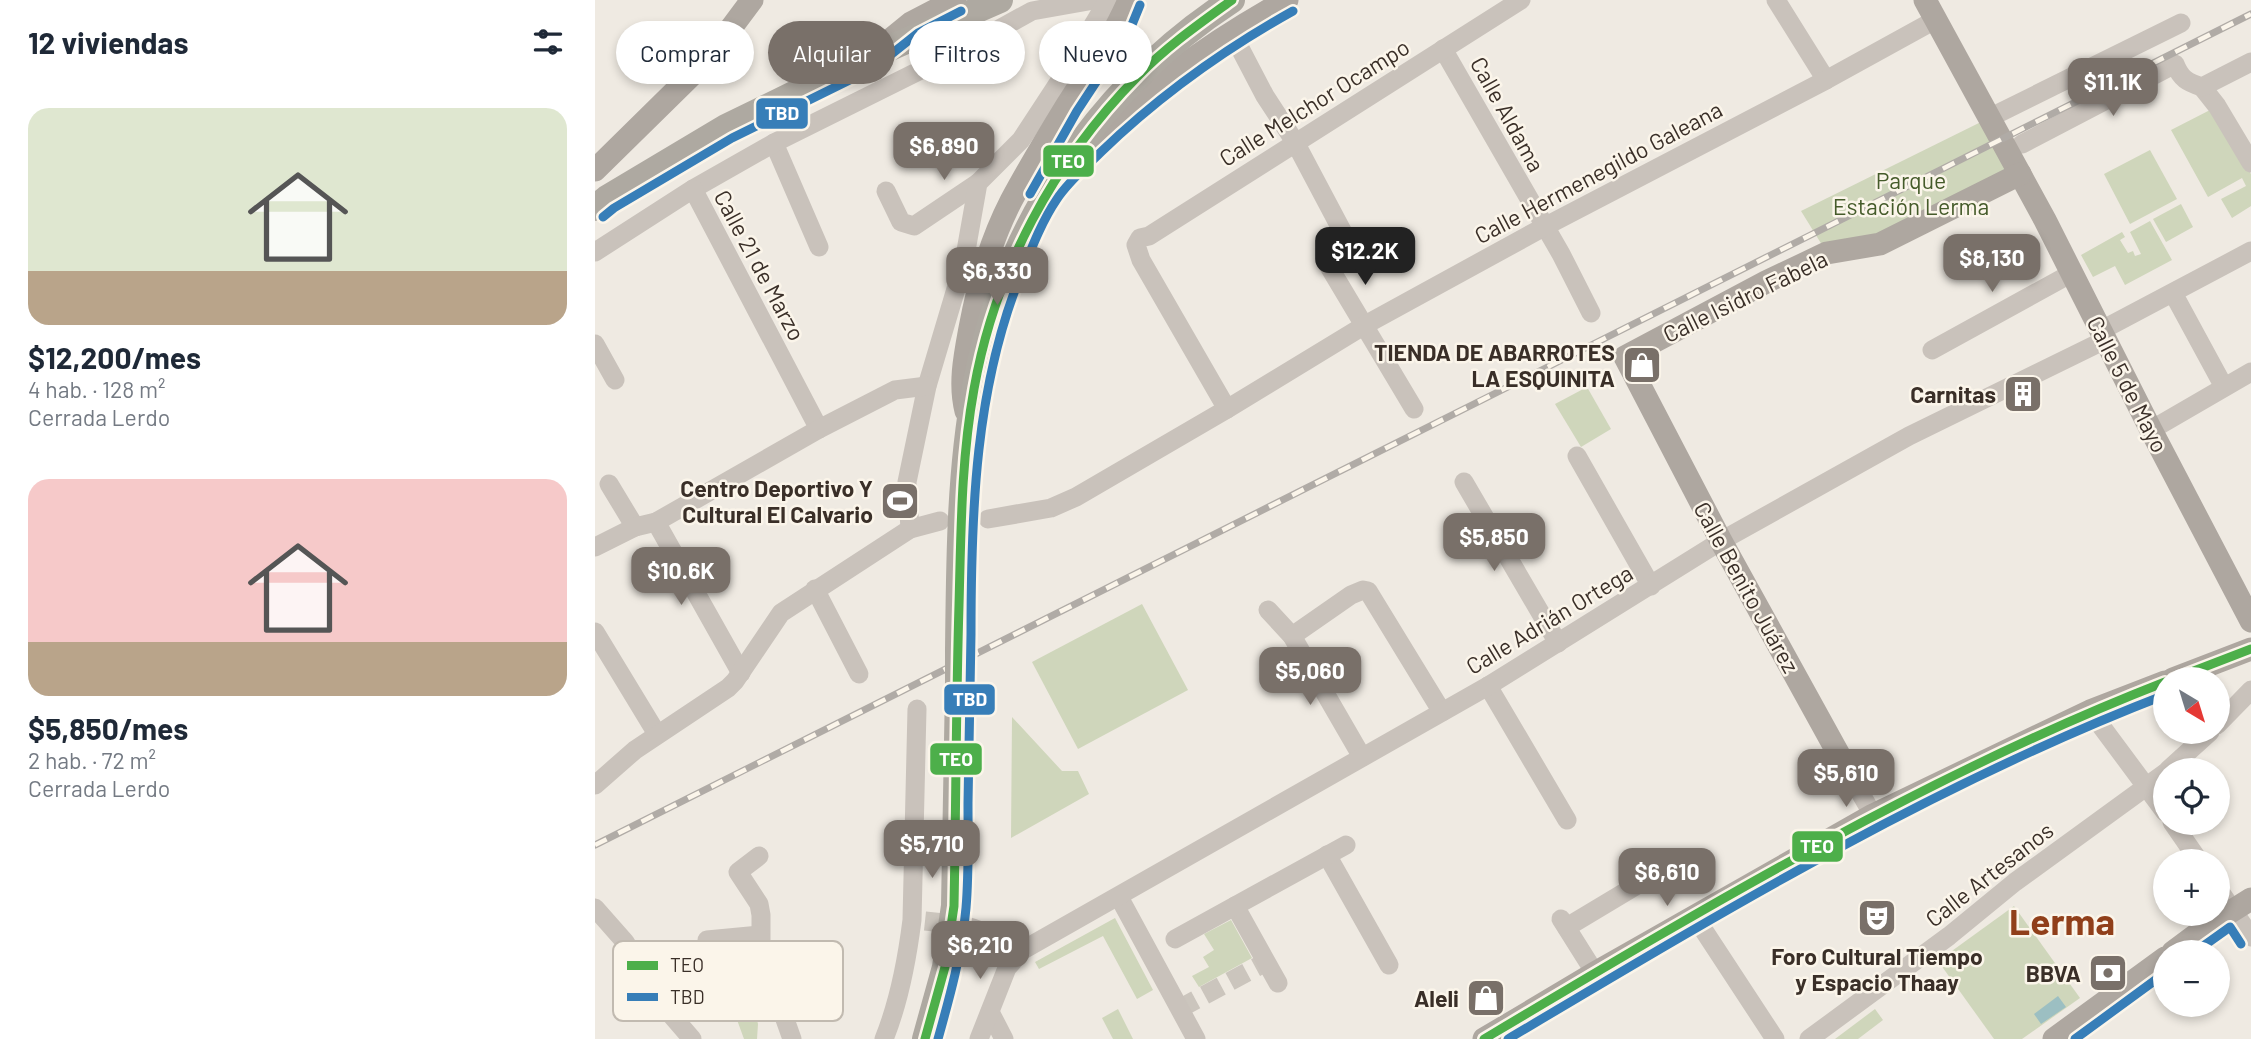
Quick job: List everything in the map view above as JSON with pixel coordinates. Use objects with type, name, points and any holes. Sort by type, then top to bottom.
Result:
[{"type":"highway","points":[[895,46],[1000,0]]},
{"type":"highway","points":[[925,1039],[946,967],[954,906],[960,526],[969,423],[982,354],[1002,286],[1048,190],[1088,132],[1135,79],[1187,32],[1232,0]]},
{"type":"highway","points":[[595,208],[607,198],[726,127],[814,84]]},
{"type":"main road","points":[[595,170],[708,59],[752,0]]},
{"type":"main road","points":[[895,36],[911,23],[955,0]]},
{"type":"main road","points":[[969,423],[962,395],[965,356],[973,312],[996,236],[1017,191],[1067,105],[1119,25],[1129,0]]},
{"type":"main road","points":[[1048,190],[1096,139],[1149,92],[1205,49],[1287,0]]},
{"type":"main road","name":"Calle 5 de Mayo","points":[[1930,10],[2020,174],[2251,621]]},
{"type":"main road","name":"Calle Isidro Fabela","points":[[1625,357],[1766,282],[1827,253],[1880,244],[2020,174]]},
{"type":"main road","name":"Calle Benito Juárez","points":[[1625,357],[1721,541],[1854,782]]},
{"type":"main road","points":[[2204,667],[2251,649]]},
{"type":"main road","points":[[1484,1039],[1873,816],[2090,711],[2153,687]]},
{"type":"main road","points":[[2190,940],[2242,904]]},
{"type":"main road","points":[[2054,1039],[2153,967]]},
{"type":"street","points":[[693,189],[773,143],[963,49],[1032,11],[1094,0]]},
{"type":"street","points":[[886,191],[901,222],[914,226],[978,183],[1021,140],[1108,0]]},
{"type":"street","name":"Calle Melchor Ocampo","points":[[1227,409],[1141,260],[1136,244],[1140,238],[1149,236],[1521,0]]},
{"type":"street","points":[[1776,0],[1826,80]]},
{"type":"street","name":"Calle Hermenegildo Galeana","points":[[988,519],[1051,508],[1076,497],[1365,325],[1544,227],[1826,80],[1930,10]]},
{"type":"street","points":[[1989,118],[2181,23]]},
{"type":"street","points":[[1232,33],[1265,96],[1295,142],[1348,242],[1350,252],[1328,265],[1414,409]]},
{"type":"street","name":"Calle Aldama","points":[[1443,49],[1561,254],[1591,313]]},
{"type":"street","points":[[2202,87],[2251,62]]},
{"type":"street","points":[[2022,144],[2175,64],[2185,81],[2202,87],[2217,106],[2251,163]]},
{"type":"street","points":[[773,143],[819,247]]},
{"type":"street","points":[[910,529],[907,482],[927,386],[964,262],[978,183]]},
{"type":"street","name":"Calle 21 de Marzo","points":[[595,252],[693,189],[819,429]]},
{"type":"street","name":"Calle Adrián Ortega","points":[[1019,954],[1488,686],[1721,541],[1909,436],[2102,335],[2173,293],[2248,259]]},
{"type":"street","points":[[1932,350],[2072,273]]},
{"type":"street","points":[[2173,293],[2224,387]]},
{"type":"street","points":[[595,344],[615,380]]},
{"type":"street","points":[[2151,430],[2251,372]]},
{"type":"street","points":[[595,547],[635,527],[656,522],[819,429],[895,390],[927,386]]},
{"type":"street","points":[[1577,456],[1651,586]]},
{"type":"street","points":[[1464,482],[1558,643]]},
{"type":"street","points":[[609,484],[635,527]]},
{"type":"street","points":[[595,785],[635,750],[728,688],[781,613],[910,529],[940,521]]},
{"type":"street","points":[[656,522],[741,673]]},
{"type":"street","points":[[815,589],[859,674]]},
{"type":"street","points":[[1292,636],[1351,595],[1363,590],[1368,591],[1442,712]]},
{"type":"street","points":[[1268,610],[1292,636],[1362,757]]},
{"type":"street","points":[[595,632],[657,734]]},
{"type":"street","points":[[1488,686],[1567,820]]},
{"type":"street","points":[[2230,712],[2251,690]]},
{"type":"street","points":[[884,1039],[919,921],[917,709]]},
{"type":"street","points":[[2090,711],[2153,795]]},
{"type":"street","name":"Calle Artesanos","points":[[2181,758],[2197,744]]},
{"type":"street","name":"Calle Benito Juárez","points":[[1854,782],[1873,816]]},
{"type":"street","name":"Calle Artesanos","points":[[1809,1039],[1949,936],[2015,882],[2153,782]]},
{"type":"street","points":[[1175,939],[1346,845]]},
{"type":"street","points":[[1327,855],[1389,965]]},
{"type":"street","points":[[759,856],[737,872],[759,904],[760,941]]},
{"type":"street","points":[[1595,973],[1564,923],[1642,881]]},
{"type":"street","points":[[1119,897],[1196,1039]]},
{"type":"street","points":[[2242,904],[2251,937]]},
{"type":"street","points":[[1235,906],[1278,983]]},
{"type":"street","points":[[595,908],[624,941]]},
{"type":"street","points":[[1695,917],[1775,1039]]},
{"type":"street","points":[[966,926],[993,936],[1019,954],[1007,968],[979,1039]]},
{"type":"street","points":[[707,940],[760,935]]},
{"type":"street","points":[[990,1012],[1004,1039]]},
{"type":"street","points":[[676,1021],[692,1039]]},
{"type":"street","points":[[786,1021],[792,1039]]},
{"type":"green space","points":[[2212,109],[2251,174],[2251,206],[2232,218],[2221,199],[2246,186],[2242,178],[2208,197],[2171,130]]},
{"type":"green space","name":"Parque Estación Lerma","points":[[1989,118],[2020,174],[1880,244],[1827,253],[1801,211]]},
{"type":"green space","points":[[2150,150],[2177,199],[2130,224],[2104,174]]},
{"type":"green space","points":[[2181,204],[2193,227],[2166,242],[2153,219]]},
{"type":"green space","points":[[2150,221],[2172,260],[2125,285],[2115,266],[2093,277],[2081,255],[2122,232],[2125,237],[2120,240],[2128,253],[2133,251],[2135,256],[2141,254],[2130,232]]},
{"type":"green space","points":[[1587,387],[1611,429],[1581,447],[1555,404]]},
{"type":"green space","points":[[1142,604],[1188,690],[1078,749],[1032,662]]},
{"type":"green space","points":[[1012,717],[1062,771],[1078,771],[1089,794],[1011,838]]},
{"type":"green space","points":[[2014,906],[2080,998],[2022,1039],[1994,1039],[1938,961]]},
{"type":"green space","points":[[1115,918],[1153,990],[1137,999],[1103,936],[1039,969],[1035,962]]},
{"type":"green space","points":[[1231,920],[1252,958],[1199,987],[1192,976],[1209,967],[1203,957],[1214,950],[1204,934]]},
{"type":"green space","points":[[1118,1009],[1133,1039],[1113,1039],[1102,1018]]},
{"type":"green space","points":[[1875,1009],[1883,1020],[1858,1039],[1835,1039]]},
{"type":"green space","points":[[737,1021],[757,1021],[757,1039],[744,1039]]},
{"type":"water","points":[[2058,996],[2066,1007],[2041,1024],[2034,1014]]},
{"type":"tunnel","points":[[925,921],[962,925]]},
{"type":"tunnel","points":[[1179,1009],[1266,962]]},
{"type":"railway","points":[[595,845],[2251,14]]},
{"type":"transit line","name":"TEO","points":[[925,1039],[945,967],[954,906],[962,497],[966,443],[984,345],[1013,261],[1054,182],[1079,145],[1107,109],[1149,65],[1232,0]]},
{"type":"transit line","name":"TBD","points":[[1030,194],[1077,111],[1129,32],[1140,5]]},
{"type":"transit line","name":"TBD","points":[[603,217],[732,138],[874,68],[918,33],[961,11]]},
{"type":"transit line","name":"TBD","points":[[938,1039],[959,958],[966,908],[975,496],[985,404],[1006,315],[1042,225],[1072,180],[1123,131],[1169,93],[1217,58],[1293,11]]},
{"type":"transit line","name":"TEO","points":[[2204,667],[2251,649]]},
{"type":"transit line","name":"TEO","points":[[1484,1039],[1817,846],[1989,759],[2153,687]]},
{"type":"transit line","name":"TBD","points":[[1508,1039],[1829,853],[1995,769],[2153,700]]},
{"type":"transit line","name":"TBD","points":[[2212,940],[2230,927],[2241,944]]},
{"type":"transit line","name":"TBD","points":[[2075,1039],[2153,982]]},
{"type":"place","name":"TIENDA DE ABARROTES LA ESQUINITA","points":[[1642,365]]},
{"type":"place","name":"Carnitas","points":[[2023,394]]},
{"type":"place","name":"Centro Deportivo Y Cultural El Calvario","points":[[900,501]]},
{"type":"place","name":"Foro Cultural Tiempo y Espacio Thaay","points":[[1877,918]]},
{"type":"place","name":"BBVA","points":[[2108,973]]},
{"type":"place","name":"Aleli","points":[[1486,998]]},
{"type":"district","name":"Lerma","points":[[2062,920]]}]
